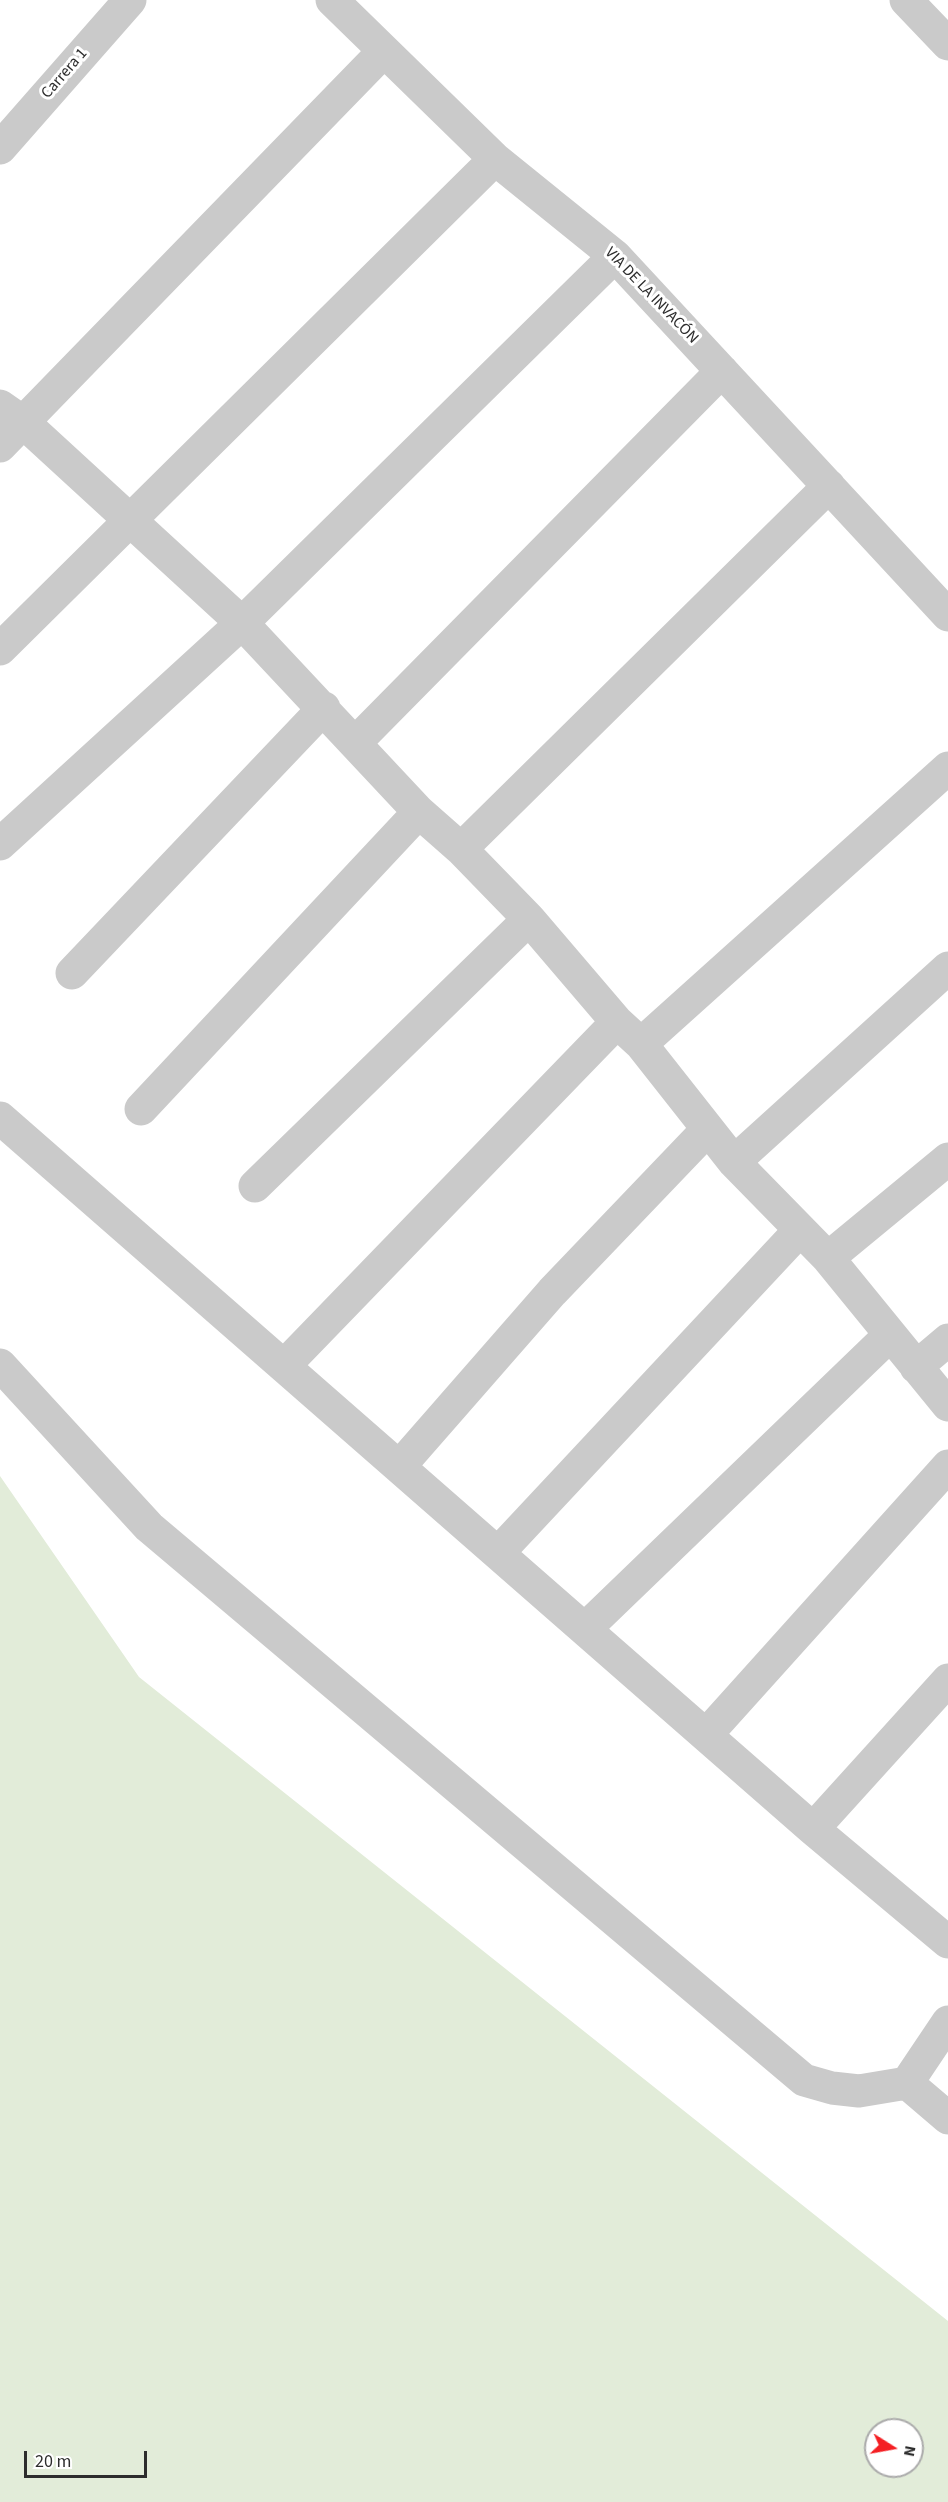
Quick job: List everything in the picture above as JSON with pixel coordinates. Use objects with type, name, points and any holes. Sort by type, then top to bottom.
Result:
[{"type":"street","name":"Carrera 1","points":[[0,148],[130,0]]},
{"type":"street","name":"VIA DE LA INVACÓN","points":[[332,0],[495,159],[615,256],[948,615]]},
{"type":"street","points":[[906,0],[946,38]]},
{"type":"street","points":[[0,446],[12,414],[384,51]]},
{"type":"street","points":[[0,649],[495,159]]},
{"type":"street","points":[[0,844],[242,623],[615,256]]},
{"type":"street","points":[[356,742],[722,371]]},
{"type":"street","points":[[12,414],[242,623],[356,742],[419,812],[461,849],[529,919],[617,1022],[640,1044],[734,1162],[828,1258],[948,1405]]},
{"type":"street","points":[[461,849],[829,486]]},
{"type":"street","points":[[72,973],[324,708]]},
{"type":"street","points":[[640,1044],[948,768]]},
{"type":"street","points":[[141,1109],[419,812]]},
{"type":"street","points":[[255,1186],[529,919]]},
{"type":"street","points":[[734,1162],[948,968]]},
{"type":"street","points":[[284,1366],[617,1022]]},
{"type":"street","points":[[0,1118],[813,1829],[948,1942]]},
{"type":"street","points":[[399,1467],[552,1292],[707,1130]]},
{"type":"street","points":[[828,1258],[948,1159]]},
{"type":"street","points":[[498,1553],[800,1230]]},
{"type":"street","points":[[585,1629],[890,1335]]},
{"type":"street","points":[[916,1367],[948,1341]]},
{"type":"street","points":[[0,1365],[149,1527],[804,2080],[832,2088],[859,2091],[907,2083],[948,2022]]},
{"type":"street","points":[[706,1735],[948,1466]]},
{"type":"street","points":[[813,1829],[948,1680]]},
{"type":"street","points":[[907,2083],[948,2118]]},
{"type":"green space","points":[[0,1476],[139,1677],[948,2321],[948,2502],[0,2502]]}]
